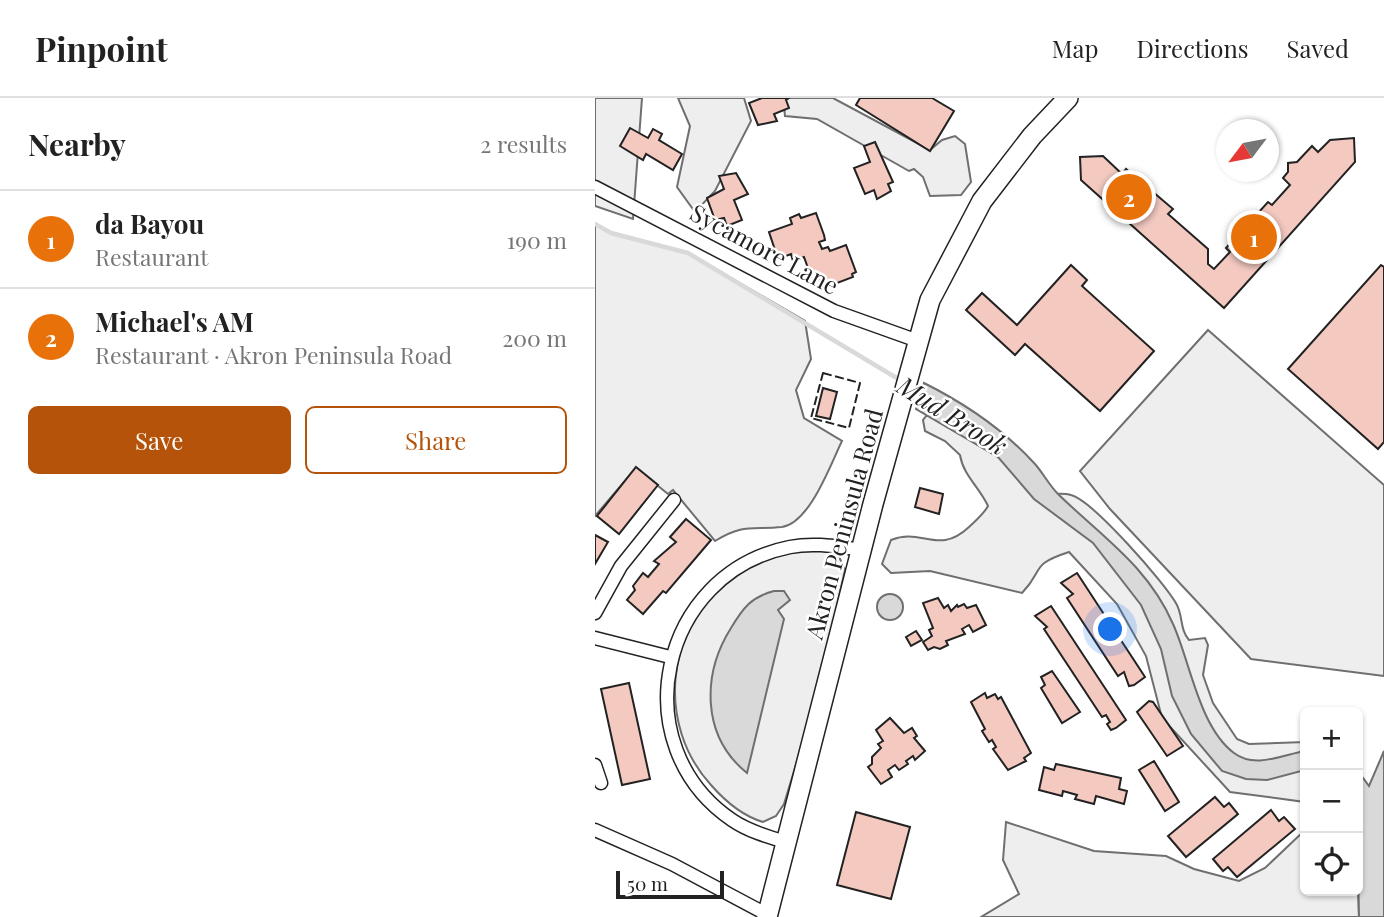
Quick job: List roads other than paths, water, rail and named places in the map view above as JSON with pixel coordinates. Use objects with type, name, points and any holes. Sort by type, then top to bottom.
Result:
[{"type":"street","name":"Akron Peninsula Road","points":[[768,916],[930,300],[982,201],[1032,136],[1068,98]]},
{"type":"street","name":"Sycamore Lane","points":[[595,187],[834,311],[918,341]]},
{"type":"street","points":[[595,613],[621,566],[674,500]]},
{"type":"street","points":[[786,842],[733,821],[709,801],[691,777],[678,752],[668,719],[666,688],[670,657],[698,602],[719,580],[742,565],[790,547],[818,544],[863,550]]},
{"type":"street","points":[[595,638],[670,657]]},
{"type":"street","points":[[595,765],[601,783]]},
{"type":"street","points":[[595,830],[692,874],[768,916]]},
{"type":"water","points":[[924,383],[969,408],[1010,440],[1035,464],[1058,494],[1107,538],[1151,585],[1173,624],[1204,711],[1222,742],[1242,758],[1251,760],[1269,760],[1300,752],[1300,771],[1267,780],[1246,779],[1222,771],[1191,734],[1172,696],[1161,649],[1141,605],[1093,543],[1034,499],[998,457],[916,409]]},
{"type":"water","points":[[774,591],[784,591],[790,600],[778,610],[784,619],[747,773],[732,758],[721,741],[714,723],[711,684],[721,646],[731,628],[748,604]]},
{"type":"water","points":[[890,594],[899,598],[903,607],[899,616],[890,620],[881,616],[877,607],[881,598]]},
{"type":"water","points":[[1384,751],[1384,917],[1359,917],[1359,896],[1363,896],[1363,778],[1369,786]]},
{"type":"waterway","name":"Mud Brook","points":[[595,224],[611,233],[688,253],[900,380]]},
{"type":"place","name":"Michael's AM","points":[[1129,197]]},
{"type":"place","name":"da Bayou","points":[[1254,237]]}]
